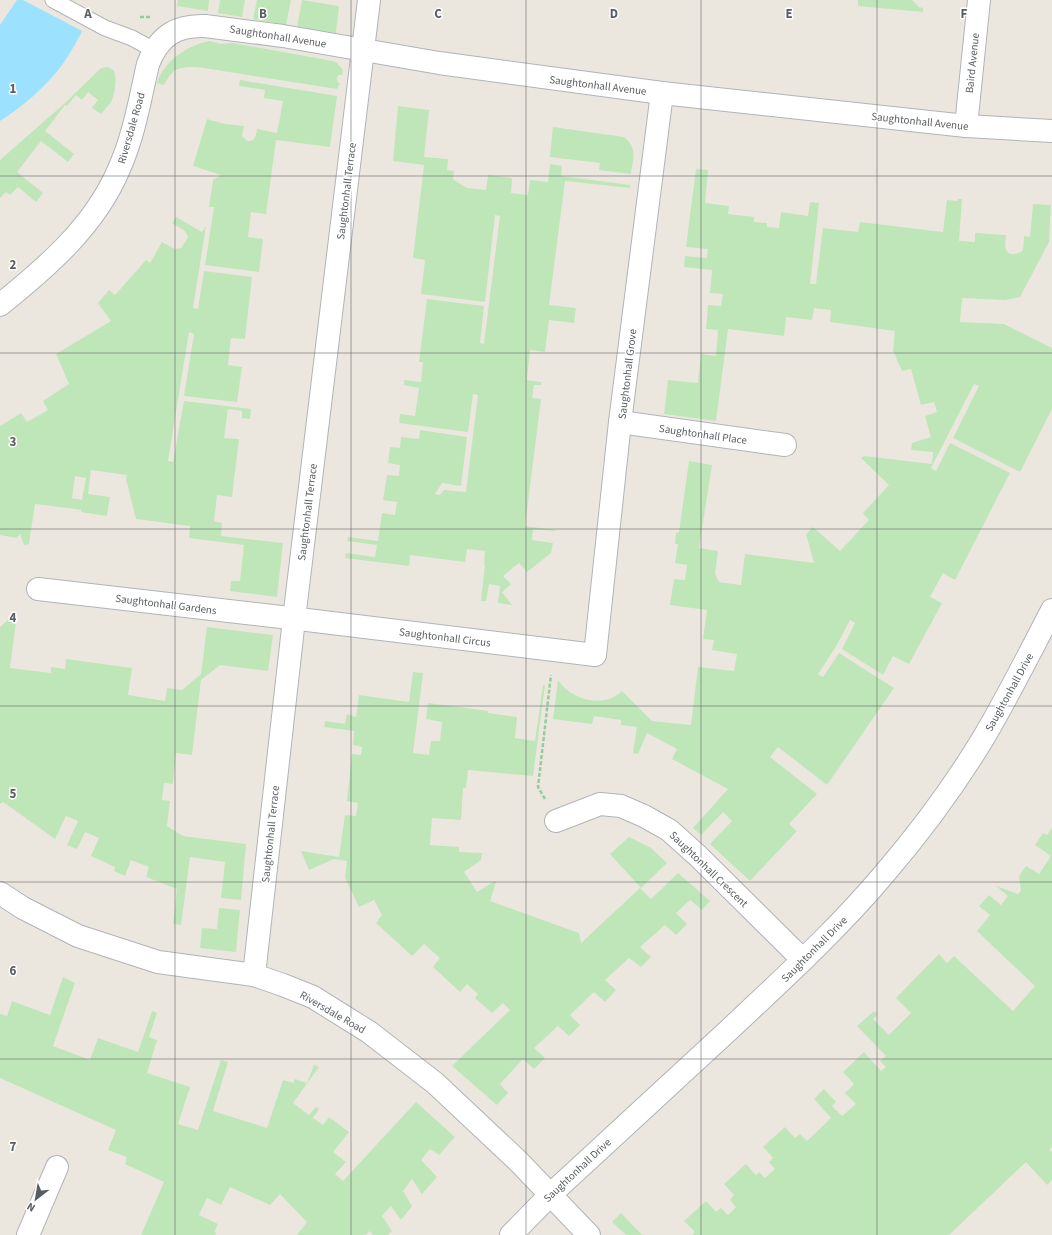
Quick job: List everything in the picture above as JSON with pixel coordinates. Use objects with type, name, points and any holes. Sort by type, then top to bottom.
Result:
[{"type":"street","name":"Saughtonhall Terrace","points":[[254,975],[294,619],[369,0]]},
{"type":"street","name":"Baird Avenue","points":[[966,126],[979,0]]},
{"type":"street","name":"Saughtonhall Avenue","points":[[154,50],[168,35],[182,28],[205,26],[276,35],[439,64],[662,93],[966,126],[1052,131]]},
{"type":"street","name":"Riversdale Road","points":[[0,305],[46,265],[77,235],[101,203],[119,170],[129,143],[148,64],[154,50]]},
{"type":"street","name":"Saughtonhall Grove","points":[[595,656],[620,422],[662,93]]},
{"type":"street","name":"Saughtonhall Place","points":[[620,422],[785,445]]},
{"type":"street","name":"Saughtonhall Gardens","points":[[38,589],[294,619]]},
{"type":"street","name":"Saughtonhall Drive","points":[[511,1235],[550,1195],[803,960],[847,916],[886,873],[918,833],[956,781],[983,739],[1052,610]]},
{"type":"street","name":"Saughtonhall Circus","points":[[294,619],[595,656]]},
{"type":"street","name":"Saughtonhall Crescent","points":[[556,821],[600,804],[621,806],[644,816],[669,830],[698,856],[803,960]]},
{"type":"street","name":"Riversdale Road","points":[[0,893],[23,908],[78,936],[158,962],[254,975],[313,997],[369,1032],[435,1083],[498,1141],[589,1235]]},
{"type":"street","points":[[28,1235],[57,1167]]},
{"type":"lane","points":[[53,0],[100,25],[132,38],[154,50]]},
{"type":"path","points":[[554,651],[538,787],[556,821]]},
{"type":"green space","points":[[178,0],[209,0],[208,11],[177,6]]},
{"type":"green space","points":[[220,0],[245,0],[242,17],[218,13]]},
{"type":"green space","points":[[257,0],[291,0],[286,25],[253,19]]},
{"type":"green space","points":[[302,0],[339,6],[336,33],[297,27]]},
{"type":"green space","points":[[858,0],[912,0],[919,7],[923,8],[923,12],[858,6]]},
{"type":"green space","points":[[209,41],[220,44],[233,43],[333,61],[343,70],[342,75],[338,75],[337,79],[338,83],[340,83],[337,89],[197,67],[185,67],[173,72],[164,85],[157,83],[165,68],[178,55],[193,46]]},
{"type":"green space","points":[[108,67],[114,71],[114,91],[111,102],[101,114],[92,108],[98,100],[88,92],[82,100],[76,95],[67,106],[65,105],[45,131],[74,154],[68,162],[41,141],[17,172],[43,193],[36,202],[18,187],[10,195],[6,192],[0,198],[0,160],[65,103],[99,70]]},
{"type":"green space","points":[[240,80],[337,96],[330,147],[276,140],[266,214],[251,212],[248,237],[263,239],[259,272],[205,265],[214,207],[209,207],[213,180],[221,175],[193,166],[207,119],[225,124],[244,126],[242,136],[247,141],[252,141],[256,136],[257,129],[277,133],[283,101],[264,98],[265,90],[239,86]]},
{"type":"green space","points":[[398,106],[429,110],[424,157],[448,159],[447,170],[454,171],[453,179],[467,188],[486,190],[488,175],[512,178],[511,193],[528,195],[530,180],[548,182],[550,164],[562,166],[561,176],[630,185],[630,188],[565,181],[549,305],[576,308],[574,323],[549,320],[545,352],[530,350],[527,380],[541,382],[541,385],[534,385],[532,398],[541,399],[525,526],[555,531],[533,529],[532,540],[553,543],[551,553],[527,572],[519,563],[503,576],[511,584],[502,592],[512,605],[498,603],[500,586],[489,584],[486,601],[481,601],[485,551],[467,549],[465,562],[410,555],[409,566],[345,558],[346,553],[375,557],[377,545],[347,541],[348,537],[378,541],[382,513],[395,515],[397,502],[383,500],[387,475],[399,476],[400,465],[388,463],[390,447],[400,448],[401,437],[419,439],[420,430],[467,437],[461,486],[442,483],[435,494],[440,495],[444,490],[466,492],[478,395],[473,394],[468,432],[399,423],[400,414],[415,416],[419,388],[404,385],[404,380],[421,382],[423,362],[419,362],[427,299],[484,306],[480,343],[484,344],[500,216],[495,215],[485,302],[421,294],[425,260],[413,258],[424,165],[393,161]]},
{"type":"green space","points":[[553,127],[624,137],[631,145],[634,154],[631,174],[599,170],[600,163],[550,157]]},
{"type":"green space","points":[[696,169],[708,170],[705,203],[729,206],[728,214],[754,217],[754,222],[767,223],[767,227],[779,228],[781,212],[808,216],[810,202],[819,203],[810,284],[816,284],[823,228],[858,232],[860,222],[943,232],[947,200],[957,201],[958,199],[962,199],[959,241],[975,242],[975,233],[1006,235],[1005,244],[1007,252],[1014,254],[1023,250],[1024,236],[1030,237],[1033,204],[1051,205],[1049,242],[1020,297],[1005,300],[962,298],[960,322],[1004,324],[1052,348],[1052,409],[1020,472],[953,438],[979,386],[974,384],[931,468],[936,471],[950,443],[1010,473],[955,580],[943,573],[930,597],[942,603],[909,664],[893,656],[883,675],[842,649],[855,623],[850,620],[837,645],[818,674],[823,677],[839,653],[894,688],[827,785],[778,747],[770,757],[817,794],[789,824],[797,831],[750,881],[710,844],[732,821],[723,812],[701,835],[693,828],[728,789],[672,759],[677,749],[647,733],[638,754],[633,753],[637,727],[621,725],[621,720],[594,716],[592,724],[553,719],[558,680],[571,693],[588,700],[606,700],[615,697],[622,691],[652,721],[691,725],[698,667],[734,671],[737,654],[712,650],[714,640],[703,639],[707,610],[670,605],[674,579],[685,580],[687,565],[675,563],[678,544],[675,544],[676,533],[679,532],[689,461],[712,465],[699,548],[718,551],[715,574],[719,582],[741,585],[745,554],[814,563],[806,534],[813,527],[840,551],[869,520],[863,513],[889,485],[861,458],[864,456],[932,464],[933,452],[911,450],[912,443],[931,437],[925,416],[937,412],[934,402],[921,405],[911,369],[902,371],[893,351],[895,331],[830,322],[831,310],[814,308],[812,320],[786,317],[784,336],[728,329],[716,421],[664,414],[668,380],[698,383],[701,354],[716,356],[718,330],[706,329],[708,305],[721,306],[723,294],[710,293],[712,270],[684,267],[685,256],[707,258],[708,249],[686,247]]},
{"type":"green space","points":[[176,217],[202,232],[206,226],[193,308],[198,309],[204,271],[252,277],[245,339],[231,338],[228,365],[242,367],[237,402],[184,396],[194,334],[189,332],[168,461],[173,462],[184,401],[251,409],[250,419],[242,418],[242,411],[228,409],[224,438],[239,439],[232,497],[217,495],[214,521],[222,523],[221,536],[283,543],[277,597],[230,591],[231,581],[240,581],[244,545],[189,538],[190,526],[136,519],[126,479],[127,475],[91,470],[88,494],[110,497],[107,516],[81,512],[81,510],[75,509],[35,504],[29,544],[24,545],[20,534],[16,538],[0,535],[0,426],[21,413],[27,422],[48,410],[43,401],[69,384],[56,354],[111,321],[98,303],[109,290],[115,295],[146,260],[150,263],[162,242],[175,249],[181,248],[188,237],[185,231],[172,223]],"holes":[[[75,476],[86,478],[82,500],[72,498]]]},
{"type":"green space","points":[[10,618],[16,622],[10,668],[51,673],[51,667],[65,669],[66,659],[132,668],[128,695],[165,701],[167,688],[182,690],[201,674],[207,627],[273,635],[268,671],[220,665],[201,680],[192,755],[176,753],[173,784],[164,783],[162,800],[170,801],[167,826],[183,836],[246,844],[241,900],[221,898],[225,862],[190,857],[181,925],[173,924],[177,889],[146,877],[149,867],[131,860],[125,876],[114,871],[115,867],[91,856],[99,838],[85,832],[77,849],[67,845],[78,821],[66,816],[55,839],[3,802],[0,804],[0,627]]},
{"type":"green space","points":[[413,672],[423,673],[413,753],[429,755],[431,741],[440,741],[442,722],[426,719],[428,703],[488,711],[488,713],[517,717],[515,738],[535,741],[543,685],[545,685],[533,776],[468,770],[466,788],[463,788],[461,820],[432,818],[430,845],[459,847],[459,852],[482,853],[481,860],[464,872],[477,892],[495,881],[496,882],[490,901],[579,933],[581,943],[640,888],[651,899],[678,873],[710,901],[702,910],[690,900],[676,913],[687,924],[676,935],[665,925],[640,947],[651,957],[641,967],[629,958],[605,980],[616,990],[605,1002],[594,992],[570,1015],[580,1025],[569,1036],[558,1026],[534,1048],[545,1058],[534,1069],[523,1059],[500,1084],[508,1093],[497,1105],[452,1066],[510,1010],[503,1003],[492,1013],[475,998],[478,994],[467,984],[460,992],[433,967],[440,958],[424,944],[412,956],[376,923],[382,915],[374,900],[359,907],[345,878],[347,861],[334,859],[309,870],[301,851],[339,857],[345,815],[356,816],[358,803],[347,801],[352,754],[361,755],[362,747],[353,745],[354,731],[324,727],[325,721],[345,724],[347,714],[356,717],[359,695],[409,702]]},
{"type":"green space","points":[[1052,828],[1052,1147],[1049,1150],[1052,1152],[1052,1180],[1047,1185],[1026,1162],[949,1235],[692,1235],[695,1232],[684,1221],[706,1201],[716,1212],[721,1208],[728,1215],[736,1207],[730,1200],[734,1195],[724,1184],[746,1164],[756,1175],[759,1172],[765,1178],[775,1169],[769,1162],[773,1158],[763,1147],[785,1127],[795,1138],[800,1134],[807,1141],[831,1118],[814,1099],[824,1089],[836,1102],[832,1106],[842,1116],[856,1104],[845,1093],[854,1084],[843,1072],[864,1052],[881,1071],[886,1067],[880,1061],[886,1056],[857,1026],[874,1011],[878,1014],[873,1019],[889,1035],[911,1013],[896,998],[939,954],[947,963],[954,956],[1013,1011],[1035,986],[977,931],[990,915],[979,906],[989,895],[1001,905],[1008,896],[996,886],[1018,894],[1021,891],[1019,876],[1026,866],[1039,874],[1051,856],[1035,845],[1043,833],[1047,835]]},
{"type":"green space","points":[[629,837],[651,848],[667,863],[641,888],[610,854]]},
{"type":"green space","points":[[219,908],[240,910],[236,952],[200,948],[202,928],[217,929]]},
{"type":"green space","points":[[63,977],[75,983],[53,1046],[90,1060],[98,1038],[138,1052],[152,1011],[157,1013],[149,1037],[157,1040],[147,1073],[190,1087],[178,1124],[198,1130],[221,1060],[228,1062],[213,1111],[267,1128],[283,1080],[293,1083],[295,1079],[307,1083],[314,1065],[319,1067],[293,1103],[309,1115],[316,1107],[319,1109],[313,1118],[323,1125],[329,1117],[349,1132],[333,1152],[346,1162],[335,1174],[343,1181],[416,1102],[455,1137],[439,1155],[430,1149],[421,1160],[437,1177],[422,1194],[412,1179],[403,1191],[412,1206],[401,1220],[391,1206],[382,1216],[392,1231],[388,1235],[373,1235],[370,1231],[366,1235],[297,1235],[307,1222],[280,1194],[270,1205],[230,1187],[221,1205],[207,1198],[199,1215],[218,1224],[215,1231],[216,1235],[141,1235],[164,1182],[125,1164],[127,1157],[108,1150],[116,1130],[0,1078],[0,1014],[7,1016],[12,1001],[50,1015]]},
{"type":"green space","points":[[621,1213],[642,1235],[626,1235],[612,1222]]},
{"type":"water","points":[[17,0],[98,0],[72,50],[62,65],[33,96],[0,121],[0,25]]},
{"type":"pier","points":[[23,0],[100,0],[84,32]]}]
